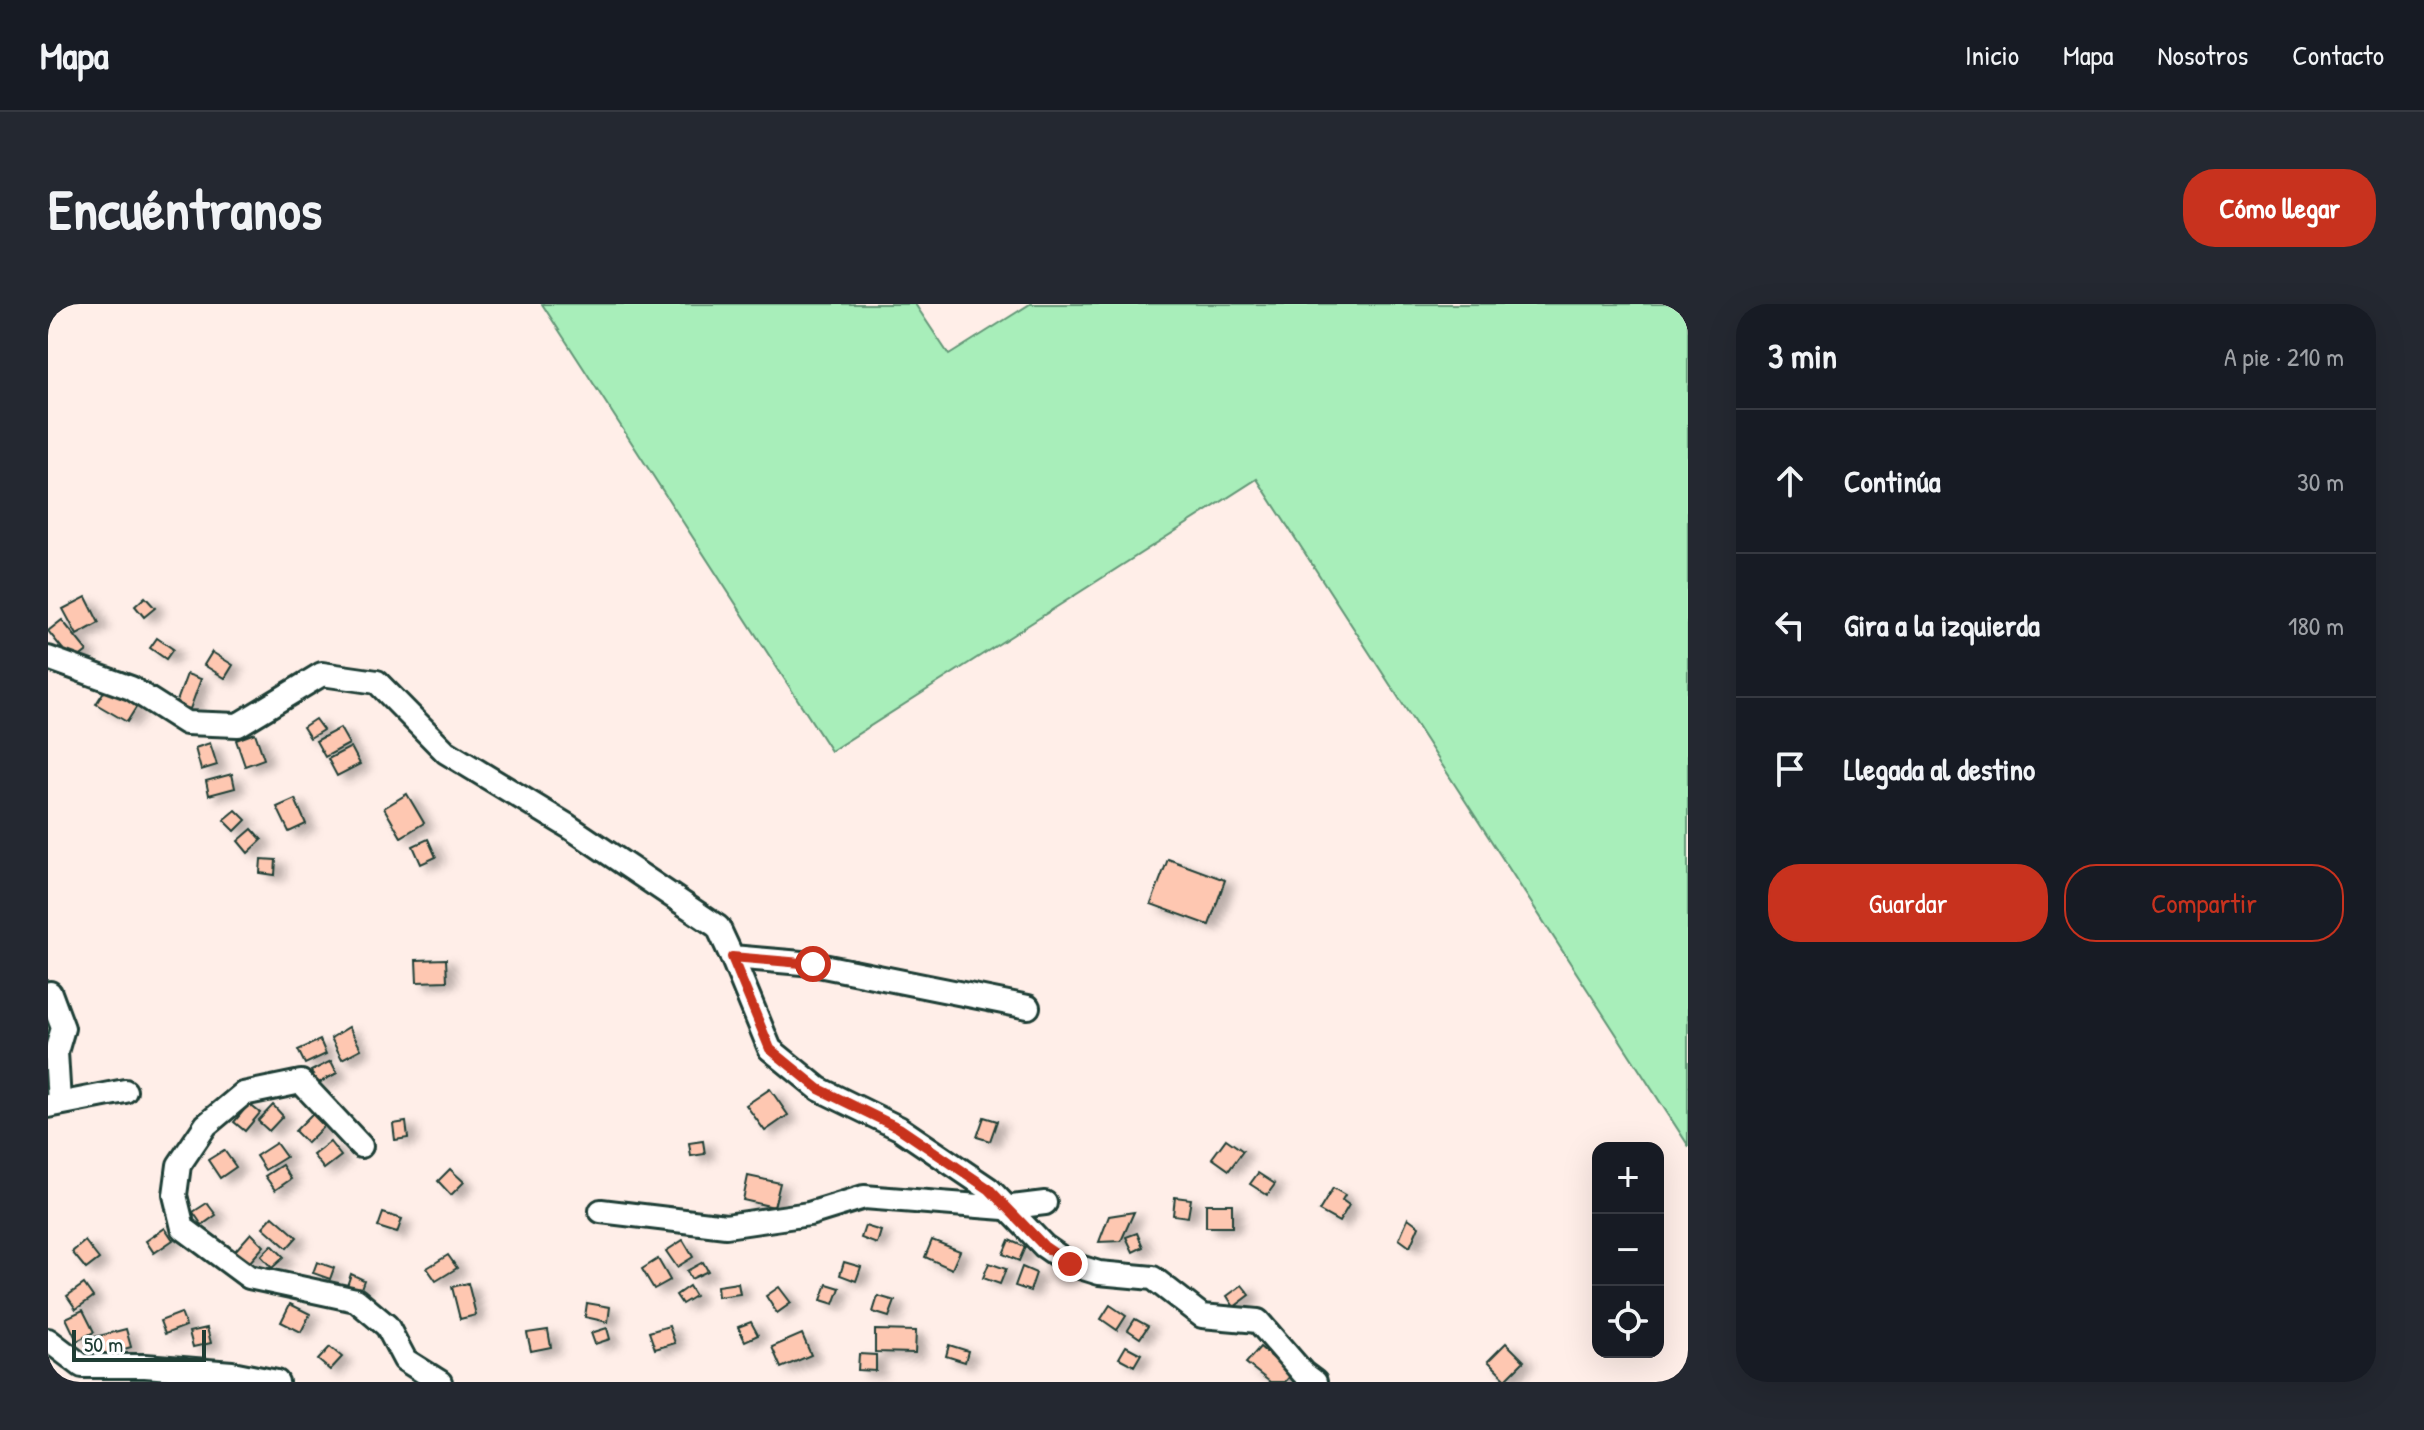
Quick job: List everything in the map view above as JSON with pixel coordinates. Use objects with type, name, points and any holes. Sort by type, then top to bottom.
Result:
[{"type":"street","points":[[48,658],[131,688],[186,723],[238,725],[322,674],[377,682],[446,752],[568,826],[718,927],[770,1049],[819,1089],[899,1128],[989,1189],[1044,1246],[1070,1264],[1099,1273],[1153,1278],[1202,1316],[1258,1321],[1303,1373],[1315,1382]]},
{"type":"street","points":[[732,957],[813,964],[1028,1007]]},
{"type":"street","points":[[50,993],[63,1028],[56,1052],[54,1104],[125,1091]]},
{"type":"street","points":[[361,1146],[301,1082],[243,1094],[206,1125],[179,1165],[175,1195],[183,1228],[249,1277],[356,1300],[387,1326],[405,1360],[440,1382]]},
{"type":"street","points":[[601,1211],[726,1226],[809,1214],[864,1197],[1004,1208],[1045,1203]]},
{"type":"street","points":[[48,1340],[82,1366],[145,1366],[232,1373],[277,1382]]},
{"type":"green space","points":[[542,304],[915,304],[949,355],[1030,304],[1688,304],[1688,1145],[1257,479],[831,751]]},
{"type":"building","points":[[86,597],[99,623],[77,635],[63,609]]},
{"type":"building","points":[[145,597],[155,608],[144,617],[135,606]]},
{"type":"building","points":[[62,620],[87,651],[73,662],[48,631]]},
{"type":"building","points":[[157,638],[173,649],[166,659],[150,648]]},
{"type":"building","points":[[212,652],[233,665],[225,678],[204,665]]},
{"type":"building","points":[[187,674],[201,679],[190,709],[176,704]]},
{"type":"building","points":[[106,688],[137,706],[127,722],[96,704]]},
{"type":"building","points":[[315,719],[323,730],[310,738],[303,727]]},
{"type":"building","points":[[340,728],[349,744],[325,757],[316,741]]},
{"type":"building","points":[[255,733],[264,759],[245,766],[236,740]]},
{"type":"building","points":[[210,743],[217,765],[201,770],[195,748]]},
{"type":"building","points":[[351,747],[360,764],[337,776],[328,759]]},
{"type":"building","points":[[232,774],[235,788],[209,795],[206,781]]},
{"type":"building","points":[[407,794],[424,823],[401,837],[384,808]]},
{"type":"building","points":[[295,799],[306,824],[289,832],[277,807]]},
{"type":"building","points":[[236,810],[246,820],[235,831],[224,820]]},
{"type":"building","points":[[252,829],[262,840],[248,853],[238,841]]},
{"type":"building","points":[[428,839],[436,857],[421,864],[413,846]]},
{"type":"building","points":[[261,859],[276,860],[275,875],[260,873]]},
{"type":"building","points":[[1168,859],[1225,880],[1209,925],[1151,904]]},
{"type":"building","points":[[446,959],[447,981],[417,982],[416,960]]},
{"type":"building","points":[[349,1027],[361,1049],[342,1059],[331,1038]]},
{"type":"building","points":[[320,1040],[326,1054],[305,1064],[298,1050]]},
{"type":"building","points":[[331,1061],[337,1073],[317,1084],[311,1071]]},
{"type":"building","points":[[770,1089],[788,1115],[765,1131],[746,1105]]},
{"type":"building","points":[[249,1104],[260,1113],[245,1131],[234,1122]]},
{"type":"building","points":[[273,1105],[283,1116],[269,1131],[258,1121]]},
{"type":"building","points":[[312,1114],[324,1126],[307,1143],[295,1131]]},
{"type":"building","points":[[984,1117],[997,1121],[990,1141],[977,1137]]},
{"type":"building","points":[[406,1122],[408,1138],[395,1140],[393,1124]]},
{"type":"building","points":[[1226,1139],[1243,1151],[1229,1170],[1212,1158]]},
{"type":"building","points":[[703,1141],[705,1154],[691,1156],[689,1143]]},
{"type":"building","points":[[330,1142],[341,1156],[324,1169],[313,1155]]},
{"type":"building","points":[[276,1143],[286,1157],[265,1170],[256,1156]]},
{"type":"building","points":[[224,1150],[236,1167],[220,1178],[208,1160]]},
{"type":"building","points":[[282,1165],[291,1179],[275,1190],[265,1176]]},
{"type":"building","points":[[450,1169],[464,1182],[451,1195],[438,1181]]},
{"type":"building","points":[[1258,1173],[1275,1184],[1267,1195],[1250,1184]]},
{"type":"building","points":[[748,1176],[780,1183],[774,1207],[743,1200]]},
{"type":"building","points":[[1333,1188],[1345,1195],[1342,1200],[1349,1205],[1339,1222],[1319,1211]]},
{"type":"building","points":[[1175,1197],[1191,1199],[1188,1217],[1173,1215]]},
{"type":"building","points":[[207,1203],[216,1215],[202,1225],[193,1212]]},
{"type":"building","points":[[1206,1204],[1232,1204],[1232,1227],[1206,1227]]},
{"type":"building","points":[[1134,1212],[1121,1241],[1099,1242],[1109,1216]]},
{"type":"building","points":[[383,1213],[402,1219],[397,1233],[378,1227]]},
{"type":"building","points":[[273,1216],[297,1237],[287,1248],[263,1227]]},
{"type":"building","points":[[1408,1218],[1419,1226],[1410,1247],[1399,1239]]},
{"type":"building","points":[[865,1226],[881,1231],[877,1244],[861,1238]]},
{"type":"building","points":[[165,1228],[173,1240],[154,1253],[146,1241]]},
{"type":"building","points":[[251,1233],[264,1246],[249,1263],[235,1251]]},
{"type":"building","points":[[1137,1233],[1143,1247],[1133,1252],[1126,1237]]},
{"type":"building","points":[[683,1240],[693,1257],[677,1267],[666,1251]]},
{"type":"building","points":[[932,1240],[960,1251],[952,1269],[925,1257]]},
{"type":"building","points":[[1009,1240],[1025,1247],[1019,1261],[1003,1254]]},
{"type":"building","points":[[85,1241],[99,1259],[86,1269],[72,1252]]},
{"type":"building","points":[[272,1245],[284,1257],[272,1268],[261,1256]]},
{"type":"building","points":[[448,1255],[457,1268],[436,1281],[427,1268]]},
{"type":"building","points":[[658,1259],[670,1280],[654,1289],[642,1269]]},
{"type":"building","points":[[317,1262],[334,1268],[330,1279],[313,1273]]},
{"type":"building","points":[[703,1262],[708,1271],[691,1279],[687,1271]]},
{"type":"building","points":[[844,1262],[861,1267],[856,1281],[840,1275]]},
{"type":"building","points":[[989,1263],[1006,1269],[1000,1284],[983,1278]]},
{"type":"building","points":[[1022,1267],[1036,1273],[1030,1291],[1015,1286]]},
{"type":"building","points":[[351,1274],[364,1280],[360,1291],[347,1286]]},
{"type":"building","points":[[468,1283],[476,1315],[460,1319],[452,1287]]},
{"type":"building","points":[[738,1283],[740,1294],[718,1297],[717,1286]]},
{"type":"building","points":[[84,1284],[93,1297],[76,1309],[67,1296]]},
{"type":"building","points":[[827,1284],[840,1288],[834,1304],[821,1300]]},
{"type":"building","points":[[1242,1285],[1250,1295],[1234,1307],[1227,1296]]},
{"type":"building","points":[[689,1286],[695,1296],[682,1304],[676,1295]]},
{"type":"building","points":[[779,1287],[791,1303],[777,1313],[766,1296]]},
{"type":"building","points":[[878,1296],[895,1301],[889,1317],[873,1312]]},
{"type":"building","points":[[587,1303],[610,1307],[608,1322],[585,1317]]},
{"type":"building","points":[[290,1304],[310,1314],[301,1332],[281,1322]]},
{"type":"building","points":[[1110,1305],[1126,1316],[1117,1330],[1101,1319]]},
{"type":"building","points":[[83,1310],[94,1332],[77,1341],[66,1318]]},
{"type":"building","points":[[181,1313],[186,1326],[165,1334],[160,1321]]},
{"type":"building","points":[[1135,1319],[1148,1326],[1140,1338],[1128,1330]]},
{"type":"building","points":[[751,1322],[758,1335],[745,1341],[738,1327]]},
{"type":"building","points":[[669,1326],[675,1343],[655,1349],[649,1332]]},
{"type":"building","points":[[207,1328],[211,1343],[193,1347],[189,1332]]},
{"type":"building","points":[[607,1328],[610,1339],[595,1344],[591,1333]]},
{"type":"building","points":[[126,1329],[131,1347],[100,1356],[95,1337]]},
{"type":"building","points":[[548,1330],[551,1347],[531,1351],[527,1333]]},
{"type":"building","points":[[875,1330],[916,1331],[915,1353],[875,1352]]},
{"type":"building","points":[[802,1334],[811,1355],[781,1368],[772,1347]]},
{"type":"building","points":[[1506,1343],[1524,1361],[1506,1379],[1488,1361]]},
{"type":"building","points":[[949,1345],[968,1351],[965,1362],[946,1356]]},
{"type":"building","points":[[1126,1346],[1141,1354],[1134,1366],[1119,1358]]},
{"type":"building","points":[[330,1347],[342,1357],[330,1370],[318,1360]]},
{"type":"building","points":[[1260,1347],[1292,1374],[1285,1382],[1270,1382],[1246,1363]]},
{"type":"building","points":[[859,1354],[876,1355],[876,1371],[858,1370]]},
{"type":"route","points":[[813,964],[732,957],[770,1049],[819,1089],[899,1128],[989,1189],[1044,1246],[1070,1264]]}]
